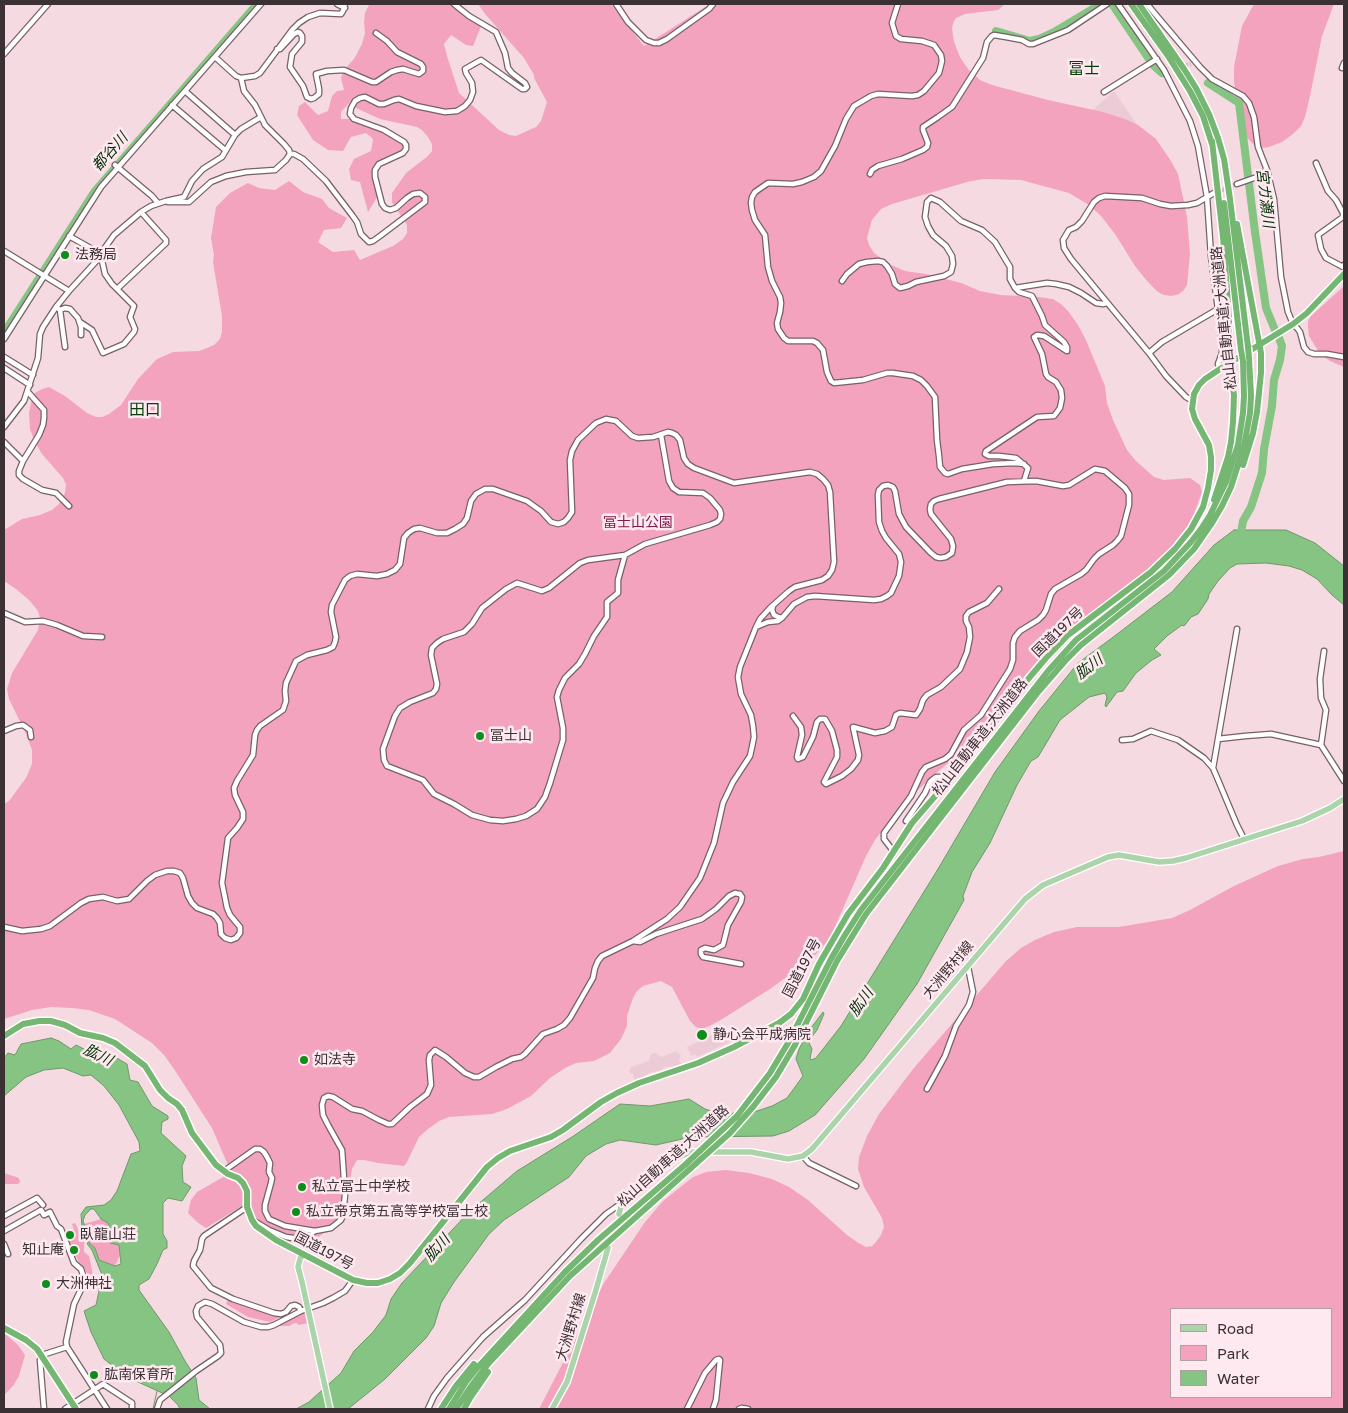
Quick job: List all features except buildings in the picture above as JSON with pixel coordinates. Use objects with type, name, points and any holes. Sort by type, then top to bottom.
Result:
[{"type":"highway","name":"松山自動車道;大洲道路","points":[[1131,4],[1190,91],[1203,116],[1212,141],[1222,184],[1245,349]]},
{"type":"highway","name":"松山自動車道;大洲道路","points":[[792,1044],[837,961],[866,914],[1039,691],[1066,660],[1108,622],[1151,590],[1182,562],[1202,539],[1222,506],[1238,467],[1247,431],[1251,396],[1224,159],[1203,101],[1184,69],[1139,4]]},
{"type":"highway","points":[[1201,528],[1214,499],[1228,457],[1233,422],[1234,395],[1229,364],[1227,282],[1212,141]]},
{"type":"highway","points":[[1222,506],[1239,475],[1253,433],[1262,373],[1260,343],[1224,159]]},
{"type":"highway","points":[[1192,401],[1199,385],[1205,379],[1293,324],[1344,274]]},
{"type":"highway","name":"松山自動車道;大洲道路","points":[[449,1409],[478,1367],[519,1326],[576,1270],[689,1166],[730,1133],[753,1107],[776,1077],[836,951],[862,910],[1048,671],[1076,640],[1164,571],[1191,542],[1210,515],[1226,482],[1238,445],[1244,413],[1246,359]]},
{"type":"highway","name":"国道197号","points":[[252,1220],[264,1233],[353,1280],[378,1283],[390,1279],[400,1273],[410,1262],[487,1167],[498,1158],[563,1130],[601,1102],[617,1093],[639,1083],[698,1063],[734,1047],[779,1023],[791,1014],[803,999],[819,964],[848,914],[894,852],[912,824],[962,765],[1040,665],[1068,635],[1152,572],[1175,549],[1191,529],[1203,507],[1211,470],[1209,446],[1195,419],[1192,401]]},
{"type":"highway","points":[[4,1036],[23,1024],[51,1021],[65,1025],[80,1033],[103,1038],[114,1043],[145,1066],[160,1090],[177,1104],[182,1110],[192,1133],[216,1165],[243,1183],[247,1191],[248,1207],[252,1220]]},
{"type":"highway","name":"松山自動車道;大洲道路","points":[[456,1409],[472,1385],[519,1326]]},
{"type":"highway","points":[[441,1409],[456,1386],[479,1359],[495,1343],[519,1326]]},
{"type":"highway","points":[[464,1409],[519,1326]]},
{"type":"highway","points":[[4,1328],[31,1343],[42,1355],[75,1407]]},
{"type":"main road","name":"大洲野村線","points":[[803,1156],[812,1149],[1025,899],[1043,885],[1108,857],[1119,855],[1159,862],[1186,858],[1302,821],[1344,799]]},
{"type":"main road","points":[[619,1214],[626,1197],[633,1190],[676,1159],[693,1152],[751,1152],[788,1159],[803,1156]]},
{"type":"main road","name":"大洲野村線","points":[[552,1409],[567,1382],[608,1248]]},
{"type":"main road","points":[[303,1254],[298,1267],[330,1409]]},
{"type":"street","points":[[4,54],[48,4]]},
{"type":"street","points":[[4,339],[42,275],[117,166],[185,91],[195,75],[215,57],[262,4]]},
{"type":"street","points":[[215,57],[236,76],[241,78],[254,76],[260,73],[292,30],[308,17],[320,13],[341,14],[345,6],[337,4]]},
{"type":"street","points":[[290,154],[303,159],[326,181],[357,222],[361,234],[369,242],[374,241],[425,202],[425,197],[420,193],[407,198],[396,208],[390,210],[385,208],[382,204],[375,170],[380,164],[403,153],[406,146],[397,137],[368,123],[354,119],[350,114],[355,101],[365,97],[379,104],[399,99],[416,106],[445,112],[457,112],[470,100],[473,92],[472,83],[465,69],[481,60],[522,89],[525,89],[525,83],[508,68],[496,32],[469,16],[454,4]]},
{"type":"street","points":[[616,4],[628,22],[646,40],[654,43],[659,43],[666,39],[709,9],[713,4]]},
{"type":"street","points":[[898,4],[892,23],[896,36],[934,45],[941,55],[942,61],[939,73],[918,96],[878,94],[854,106],[821,171],[814,177],[802,182],[793,184],[768,183],[755,192],[752,197],[752,210],[765,235],[768,267],[780,297],[778,329],[788,341],[813,341],[817,343],[823,350],[827,372],[834,383],[863,380],[893,372],[913,376],[921,380],[935,397],[940,467],[944,473],[948,474],[962,469],[992,464],[1015,462],[1024,464]]},
{"type":"street","points":[[870,174],[878,166],[902,159],[927,147],[928,143],[923,126],[938,118],[952,107],[983,58],[986,42],[992,36],[1022,40],[1033,44],[1068,30],[1107,4]]},
{"type":"street","points":[[1118,4],[1164,70],[1190,121],[1198,146],[1207,198],[1222,340],[1222,353],[1218,364],[1220,369]]},
{"type":"street","points":[[1147,4],[1212,79],[1243,96],[1249,103],[1254,117],[1258,147],[1267,170],[1274,199],[1281,276],[1288,312],[1293,324],[1300,332],[1304,347],[1308,352],[1344,357]]},
{"type":"street","points":[[277,49],[280,49],[294,34],[298,32],[302,36],[302,42],[292,54],[290,66],[303,86],[307,97],[311,99],[319,94],[316,74],[327,71],[344,70],[372,82],[376,82],[397,70],[403,69],[419,74],[423,71],[421,64],[397,52],[376,33]]},
{"type":"street","points":[[1104,92],[1157,59]]},
{"type":"street","points":[[1191,64],[1200,67]]},
{"type":"street","points":[[1164,70],[1171,69]]},
{"type":"street","points":[[241,78],[244,90],[255,105],[265,125],[289,150],[290,154]]},
{"type":"street","points":[[185,91],[235,135]]},
{"type":"street","points":[[172,105],[225,150]]},
{"type":"street","points":[[4,427],[21,407],[28,392],[38,358],[40,334],[69,291],[101,255],[114,235],[140,212],[158,203],[184,197],[189,184],[203,169],[219,159],[235,135],[261,117]]},
{"type":"street","points":[[166,201],[189,202],[211,182],[226,176],[246,172],[275,170],[290,154]]},
{"type":"street","points":[[1316,163],[1328,191],[1336,200],[1343,213],[1343,217],[1318,235],[1321,249],[1326,258],[1343,267],[1344,265]]},
{"type":"street","points":[[117,166],[158,203]]},
{"type":"street","points":[[1237,184],[1257,177],[1267,170]]},
{"type":"street","points":[[1192,401],[1166,376],[1071,259],[1064,248],[1063,240],[1066,234],[1082,221],[1098,198],[1105,196],[1142,198],[1171,206],[1188,205],[1207,198],[1214,193]]},
{"type":"street","points":[[842,281],[859,264],[878,261],[883,262],[887,266],[895,284],[900,288],[916,282],[944,276],[951,272],[952,256],[946,246],[934,235],[925,217],[927,202],[931,198],[940,202],[961,221],[982,230],[995,242],[1010,267],[1010,279],[1015,288],[1019,292],[1032,296],[1045,325],[1067,347],[1067,351],[1044,336],[1037,335],[1034,337],[1042,354],[1046,374],[1056,382],[1061,390],[1060,408],[1054,416],[1037,418],[986,451],[985,454],[1016,458],[1028,468],[1024,481]]},
{"type":"street","points":[[117,289],[166,243],[166,240],[140,212]]},
{"type":"street","points":[[58,309],[70,309],[80,322],[92,330],[103,353],[124,344],[134,332],[135,328],[130,318],[134,306],[117,289],[106,274],[101,255],[70,236]]},
{"type":"street","points":[[4,251],[69,291]]},
{"type":"street","points":[[1015,288],[1047,283],[1056,284],[1075,290],[1096,303],[1107,303]]},
{"type":"street","points":[[58,309],[65,347]]},
{"type":"street","points":[[1149,353],[1162,342],[1218,309]]},
{"type":"street","points":[[80,322],[81,335]]},
{"type":"street","points":[[4,357],[33,376]]},
{"type":"street","points":[[4,368],[30,385]]},
{"type":"street","points":[[28,392],[44,410],[44,425],[23,461],[19,475],[42,490],[56,493],[69,506]]},
{"type":"street","points":[[4,927],[22,931],[41,929],[50,926],[88,899],[103,897],[116,901],[129,899],[155,875],[167,871],[180,873],[192,903],[217,918],[225,938],[231,940],[236,938],[240,933],[240,927],[227,908],[222,882],[228,838],[237,828],[242,819],[243,812],[235,795],[236,781],[253,755],[257,730],[279,714],[285,706],[286,683],[296,662],[307,655],[327,650],[336,642],[331,612],[332,605],[345,580],[350,576],[358,574],[377,576],[395,570],[400,564],[404,538],[408,533],[420,528],[437,533],[447,533],[455,529],[463,524],[467,518],[471,501],[476,494],[485,489],[493,489],[528,501],[551,522],[558,524],[564,522],[572,512],[570,460],[572,451],[578,440],[596,423],[606,419],[616,421],[632,436],[638,438],[661,435],[668,432],[672,433],[680,440],[684,458],[688,464],[694,468],[734,482],[810,472],[818,474],[828,485],[835,554],[832,570],[822,580],[795,587],[789,591],[770,608],[760,619],[756,627],[740,667],[738,677],[741,694],[751,714],[753,726],[754,737],[750,756],[733,782],[723,803],[714,843],[700,878],[680,907],[667,919],[633,941],[602,956],[595,968],[593,978],[570,1018],[564,1025],[543,1034],[521,1057],[512,1059],[479,1077],[474,1077],[465,1073],[435,1050],[430,1055],[429,1060],[431,1085],[427,1094],[392,1124],[388,1124],[362,1111],[352,1109],[333,1097],[328,1096],[324,1098],[322,1105],[323,1115],[342,1150],[345,1195],[342,1220],[332,1228],[315,1231],[286,1226],[269,1219],[265,1212],[265,1205],[272,1178],[269,1172],[270,1163],[264,1152],[260,1149],[254,1150],[224,1170]]},
{"type":"street","points":[[625,555],[618,580],[618,592],[606,602],[607,617],[582,659],[558,690],[557,697],[563,740],[545,797],[536,809],[521,818],[503,821],[472,815],[434,794],[422,780],[387,766],[384,760],[383,749],[395,716],[400,708],[433,693],[436,688],[437,684],[431,655],[432,648],[443,638],[464,632],[472,624],[482,608],[506,589],[514,584],[522,584],[537,591],[542,591],[580,563],[588,560],[625,555],[645,544],[710,525],[720,519],[720,510],[704,493],[679,492],[673,488],[669,481],[661,435]]},
{"type":"street","points":[[4,442],[23,461]]},
{"type":"street","points":[[756,627],[768,622],[778,621],[794,604],[807,597],[874,600],[881,599],[891,593],[899,576],[901,562],[898,554],[886,538],[879,522],[879,490],[888,484],[895,491],[898,514],[906,527],[931,553],[940,558],[952,553],[953,546],[931,514],[930,509],[934,501],[998,483],[1036,481],[1063,486],[1070,485],[1095,469],[1106,471],[1129,494],[1130,505],[1120,536],[1113,545],[1094,558],[1086,570],[1055,589],[1051,594],[1043,615],[1015,636],[1013,660],[1010,669],[981,715],[964,730],[951,754],[945,759],[926,767],[922,772],[911,796],[884,833],[884,839],[894,852]]},
{"type":"street","points":[[793,716],[801,727],[802,736],[798,760],[803,757],[817,722],[820,719],[824,719],[832,731],[837,750],[837,758],[824,782],[826,784],[842,776],[851,770],[858,760],[859,751],[854,727],[875,733],[892,727],[896,715],[900,713],[916,715],[920,710],[922,700],[927,695],[941,688],[960,669],[967,652],[970,637],[970,627],[966,621],[966,616],[969,612],[987,603],[999,589]]},
{"type":"street","points":[[773,606],[774,615],[782,618]]},
{"type":"street","points":[[4,613],[25,622],[43,621],[58,625],[82,636],[102,637]]},
{"type":"street","points":[[1213,768],[1237,629]]},
{"type":"street","points":[[1324,651],[1320,679],[1321,698],[1326,710],[1321,745],[1344,781]]},
{"type":"street","points":[[4,731],[23,725],[30,730],[31,737]]},
{"type":"street","points":[[1122,740],[1152,732],[1178,740],[1204,758],[1213,768],[1244,840]]},
{"type":"street","points":[[1218,739],[1271,734],[1321,745]]},
{"type":"street","points":[[906,821],[932,780],[942,776],[949,780]]},
{"type":"street","points":[[633,941],[640,942],[656,934],[702,919],[730,896],[735,893],[740,894],[742,897],[741,902],[728,925],[722,945],[714,950],[705,948],[701,950],[701,954],[703,957],[741,964]]},
{"type":"street","points":[[927,1089],[945,1056],[956,1026],[969,1004],[973,992],[968,967]]},
{"type":"street","points":[[803,1156],[810,1163],[856,1186]]},
{"type":"street","points":[[4,1208],[5,1215],[37,1198],[43,1205]]},
{"type":"street","points":[[428,1409],[434,1396],[447,1378],[483,1338],[525,1300],[606,1214],[622,1204]]},
{"type":"street","points":[[248,1207],[204,1236],[193,1266],[211,1288],[229,1298],[281,1314],[295,1305],[301,1310]]},
{"type":"street","points":[[4,1231],[41,1210],[44,1216],[50,1212],[57,1226],[61,1229],[74,1262],[82,1269],[85,1281],[74,1304],[66,1342],[67,1348],[107,1409]]},
{"type":"street","points":[[252,1220],[286,1237],[308,1236],[315,1231]]},
{"type":"street","points":[[4,1244],[8,1254]]},
{"type":"street","points":[[157,1409],[160,1400],[221,1353],[220,1344],[198,1316],[196,1311],[198,1306],[205,1302],[212,1304],[244,1322],[268,1327],[301,1310],[333,1298],[345,1291],[353,1280]]},
{"type":"street","points":[[44,1409],[40,1360],[42,1355],[67,1348]]},
{"type":"street","points":[[687,1409],[706,1373],[719,1358],[716,1400],[713,1409]]},
{"type":"street","points":[[65,1409],[75,1407],[103,1384],[132,1403],[132,1409]]},
{"type":"street","points":[[739,1409],[747,1409]]},
{"type":"shaded area","points":[[1114,91],[1148,141],[1089,113]]},
{"type":"shaded area","points":[[723,1030],[732,1041],[697,1057],[695,1054],[691,1056],[687,1047]]},
{"type":"shaded area","points":[[677,1051],[678,1054],[681,1054],[679,1061],[683,1065],[665,1067],[635,1081],[633,1074],[629,1071],[631,1067],[649,1061],[653,1053],[661,1057]]},
{"type":"green space","name":"冨士山公園","points":[[367,4],[454,4],[482,24],[473,46],[466,45],[451,35],[444,44],[447,56],[459,93],[499,130],[516,136],[536,127],[541,121],[547,102],[524,58],[478,4],[611,4],[644,46],[710,4],[1005,4],[998,10],[965,14],[956,18],[952,28],[954,42],[960,57],[968,69],[980,80],[992,85],[1125,119],[1138,125],[1156,139],[1178,174],[1181,188],[1187,217],[1190,254],[1187,285],[1179,294],[1171,296],[1158,292],[1135,266],[1101,216],[1089,205],[1069,193],[1021,180],[983,179],[892,204],[881,209],[872,220],[867,238],[869,245],[874,253],[889,264],[905,271],[961,283],[980,291],[1001,295],[1053,299],[1061,304],[1078,325],[1086,340],[1105,386],[1107,403],[1113,420],[1127,450],[1154,477],[1164,480],[1190,478],[1200,485],[1202,492],[1186,533],[1167,562],[1100,616],[1068,637],[995,722],[901,806],[875,840],[866,856],[831,936],[811,959],[770,989],[719,1021],[701,1029],[690,1021],[672,987],[661,981],[643,986],[633,998],[627,1016],[627,1026],[621,1039],[610,1053],[594,1061],[576,1063],[565,1068],[550,1078],[531,1096],[507,1109],[492,1114],[449,1117],[439,1121],[419,1137],[404,1166],[357,1160],[352,1169],[347,1201],[341,1215],[330,1228],[316,1239],[304,1244],[289,1243],[269,1233],[256,1223],[243,1202],[242,1206],[206,1228],[188,1213],[191,1200],[197,1192],[225,1176],[234,1179],[212,1128],[174,1069],[152,1043],[115,1019],[89,1010],[51,1007],[32,1010],[4,1019],[4,804],[9,801],[26,778],[32,764],[32,750],[9,699],[7,689],[12,673],[38,630],[40,618],[38,611],[29,600],[4,581],[4,530],[22,519],[52,510],[59,504],[65,493],[66,484],[63,478],[42,454],[30,429],[29,413],[35,393],[49,387],[65,396],[87,413],[96,417],[102,417],[121,405],[138,379],[157,359],[173,352],[199,351],[214,345],[220,339],[222,316],[211,238],[216,207],[230,193],[248,183],[259,188],[275,190],[289,181],[303,192],[322,199],[329,208],[347,218],[341,228],[324,230],[318,242],[333,252],[354,250],[360,260],[393,246],[403,239],[407,233],[407,225],[392,202],[392,193],[406,173],[432,151],[432,144],[428,137],[417,127],[380,119],[356,108],[351,101],[341,112],[341,119],[354,119],[368,123],[404,142],[406,149],[379,164],[375,170],[379,194],[368,212],[360,182],[351,180],[349,169],[354,159],[371,151],[373,139],[366,133],[351,137],[343,151],[328,150],[313,140],[297,115],[299,106],[305,102],[318,115],[328,111],[332,96],[337,91],[344,90],[341,78],[343,71],[354,59],[362,44],[365,33],[365,13],[369,5]]},
{"type":"green space","points":[[1254,4],[1334,4],[1322,36],[1310,96],[1301,126],[1282,142],[1262,148],[1255,146],[1245,135],[1242,128],[1234,82],[1234,67],[1242,26]]},
{"type":"green space","points":[[1344,286],[1344,367],[1320,354],[1309,336],[1308,321]]},
{"type":"green space","points":[[1344,851],[1344,1409],[539,1409],[604,1283],[645,1222],[663,1201],[693,1177],[706,1172],[726,1170],[772,1179],[789,1187],[808,1200],[857,1242],[866,1247],[872,1246],[881,1235],[884,1227],[882,1218],[864,1187],[858,1169],[859,1157],[867,1136],[879,1114],[913,1069],[1006,961],[1021,948],[1054,932],[1077,927],[1119,927],[1172,918],[1278,866]]},
{"type":"green space","points":[[4,1173],[19,1178],[20,1182],[18,1184],[4,1184]]},
{"type":"green space","points":[[101,1219],[109,1223],[108,1229],[111,1236],[109,1237],[119,1245],[120,1255],[115,1266],[99,1260],[95,1248],[89,1243],[88,1234],[84,1227],[84,1224]]},
{"type":"green space","points":[[75,1223],[84,1241],[84,1252],[89,1256],[93,1275],[90,1277],[79,1262],[74,1252],[76,1250],[75,1248],[72,1249],[69,1241],[74,1239],[72,1224]]},
{"type":"green space","points":[[229,1297],[255,1307],[286,1314],[270,1322],[248,1317],[226,1304]]},
{"type":"green space","points":[[306,1310],[309,1323],[276,1326]]},
{"type":"green space","points":[[4,1333],[18,1345],[25,1355],[19,1376],[4,1395]]},
{"type":"water","name":"肱川","points":[[1234,530],[1286,530],[1315,543],[1344,566],[1344,605],[1317,579],[1302,570],[1266,563],[1237,564],[1230,568],[1218,581],[1198,614],[1191,617],[1185,625],[1182,625],[1167,636],[1154,649],[1161,655],[1136,673],[1123,691],[1117,692],[1106,707],[1107,697],[1105,693],[1089,697],[1060,720],[1038,757],[1031,761],[1017,785],[990,843],[972,872],[963,896],[964,900],[917,984],[864,1059],[815,1115],[789,1131],[773,1136],[691,1137],[656,1145],[620,1140],[606,1144],[586,1156],[569,1177],[504,1220],[489,1234],[441,1303],[434,1326],[426,1338],[385,1379],[348,1409],[296,1409],[309,1402],[341,1373],[354,1351],[373,1332],[386,1315],[391,1299],[402,1283],[470,1211],[517,1171],[620,1104],[650,1106],[689,1099],[705,1109],[721,1114],[754,1112],[772,1106],[787,1098],[803,1076],[796,1059],[808,1032],[823,1012],[824,1014],[817,1030],[809,1043],[812,1049],[811,1060],[816,1058],[841,1026],[938,869],[995,772],[1039,711],[1078,663],[1172,592],[1214,545]]},
{"type":"water","name":"肱川","points":[[51,1038],[71,1049],[76,1045],[86,1050],[90,1055],[96,1048],[106,1055],[108,1053],[127,1064],[130,1080],[138,1082],[152,1106],[168,1116],[168,1119],[162,1122],[161,1133],[186,1156],[182,1166],[183,1182],[191,1187],[182,1201],[168,1198],[163,1203],[163,1234],[167,1241],[167,1248],[163,1250],[149,1279],[139,1285],[139,1290],[169,1332],[196,1378],[199,1400],[210,1409],[180,1409],[169,1396],[127,1377],[104,1359],[91,1332],[84,1311],[96,1305],[99,1291],[98,1279],[102,1275],[92,1250],[88,1245],[82,1227],[81,1214],[86,1207],[104,1205],[111,1200],[117,1191],[131,1154],[140,1151],[139,1142],[119,1105],[104,1086],[91,1075],[83,1076],[63,1068],[44,1070],[26,1077],[4,1096],[4,1058],[8,1053],[15,1055],[21,1044]],"holes":[[[91,1209],[94,1209],[101,1219],[108,1223],[113,1230],[114,1235],[109,1237],[110,1243],[119,1245],[121,1264],[115,1266],[99,1260],[95,1248],[89,1243],[83,1221],[85,1215]]]},
{"type":"waterway","name":"都谷川","points":[[4,333],[95,191],[257,4]]},
{"type":"waterway","name":"宮ガ瀬川","points":[[996,31],[1030,41],[1039,39],[1101,4]]},
{"type":"waterway","name":"宮ガ瀬川","points":[[1112,4],[1149,59]]},
{"type":"waterway","name":"宮ガ瀬川","points":[[1153,65],[1162,73]]},
{"type":"waterway","name":"宮ガ瀬川","points":[[1208,83],[1239,103],[1266,308],[1275,330]]},
{"type":"waterway","name":"宮ガ瀬川","points":[[1239,103],[1244,100]]},
{"type":"waterway","name":"宮ガ瀬川","points":[[1240,539],[1243,521],[1251,507],[1262,473],[1274,380],[1282,346],[1279,338]]},
{"type":"waterway","points":[[153,1409],[157,1391]]},
{"type":"tunnel","points":[[1171,69],[1191,64]]},
{"type":"tunnel","points":[[1215,193],[1237,184]]},
{"type":"tunnel","points":[[610,1241],[619,1214]]},
{"type":"place","name":"法務局","points":[[65,255]]},
{"type":"place","name":"冨士山","points":[[480,736]]},
{"type":"place","name":"静心会平成病院","points":[[702,1035]]},
{"type":"place","name":"如法寺","points":[[304,1060]]},
{"type":"place","name":"私立冨士中学校","points":[[302,1187]]},
{"type":"place","name":"私立帝京第五高等学校冨士校","points":[[296,1212]]},
{"type":"place","name":"臥龍山荘","points":[[70,1235]]},
{"type":"place","name":"知止庵","points":[[74,1250]]},
{"type":"place","name":"大洲神社","points":[[46,1284]]},
{"type":"place","name":"肱南保育所","points":[[94,1375]]},
{"type":"district","name":"冨士","points":[[1084,69]]},
{"type":"district","name":"田口","points":[[145,410]]}]
